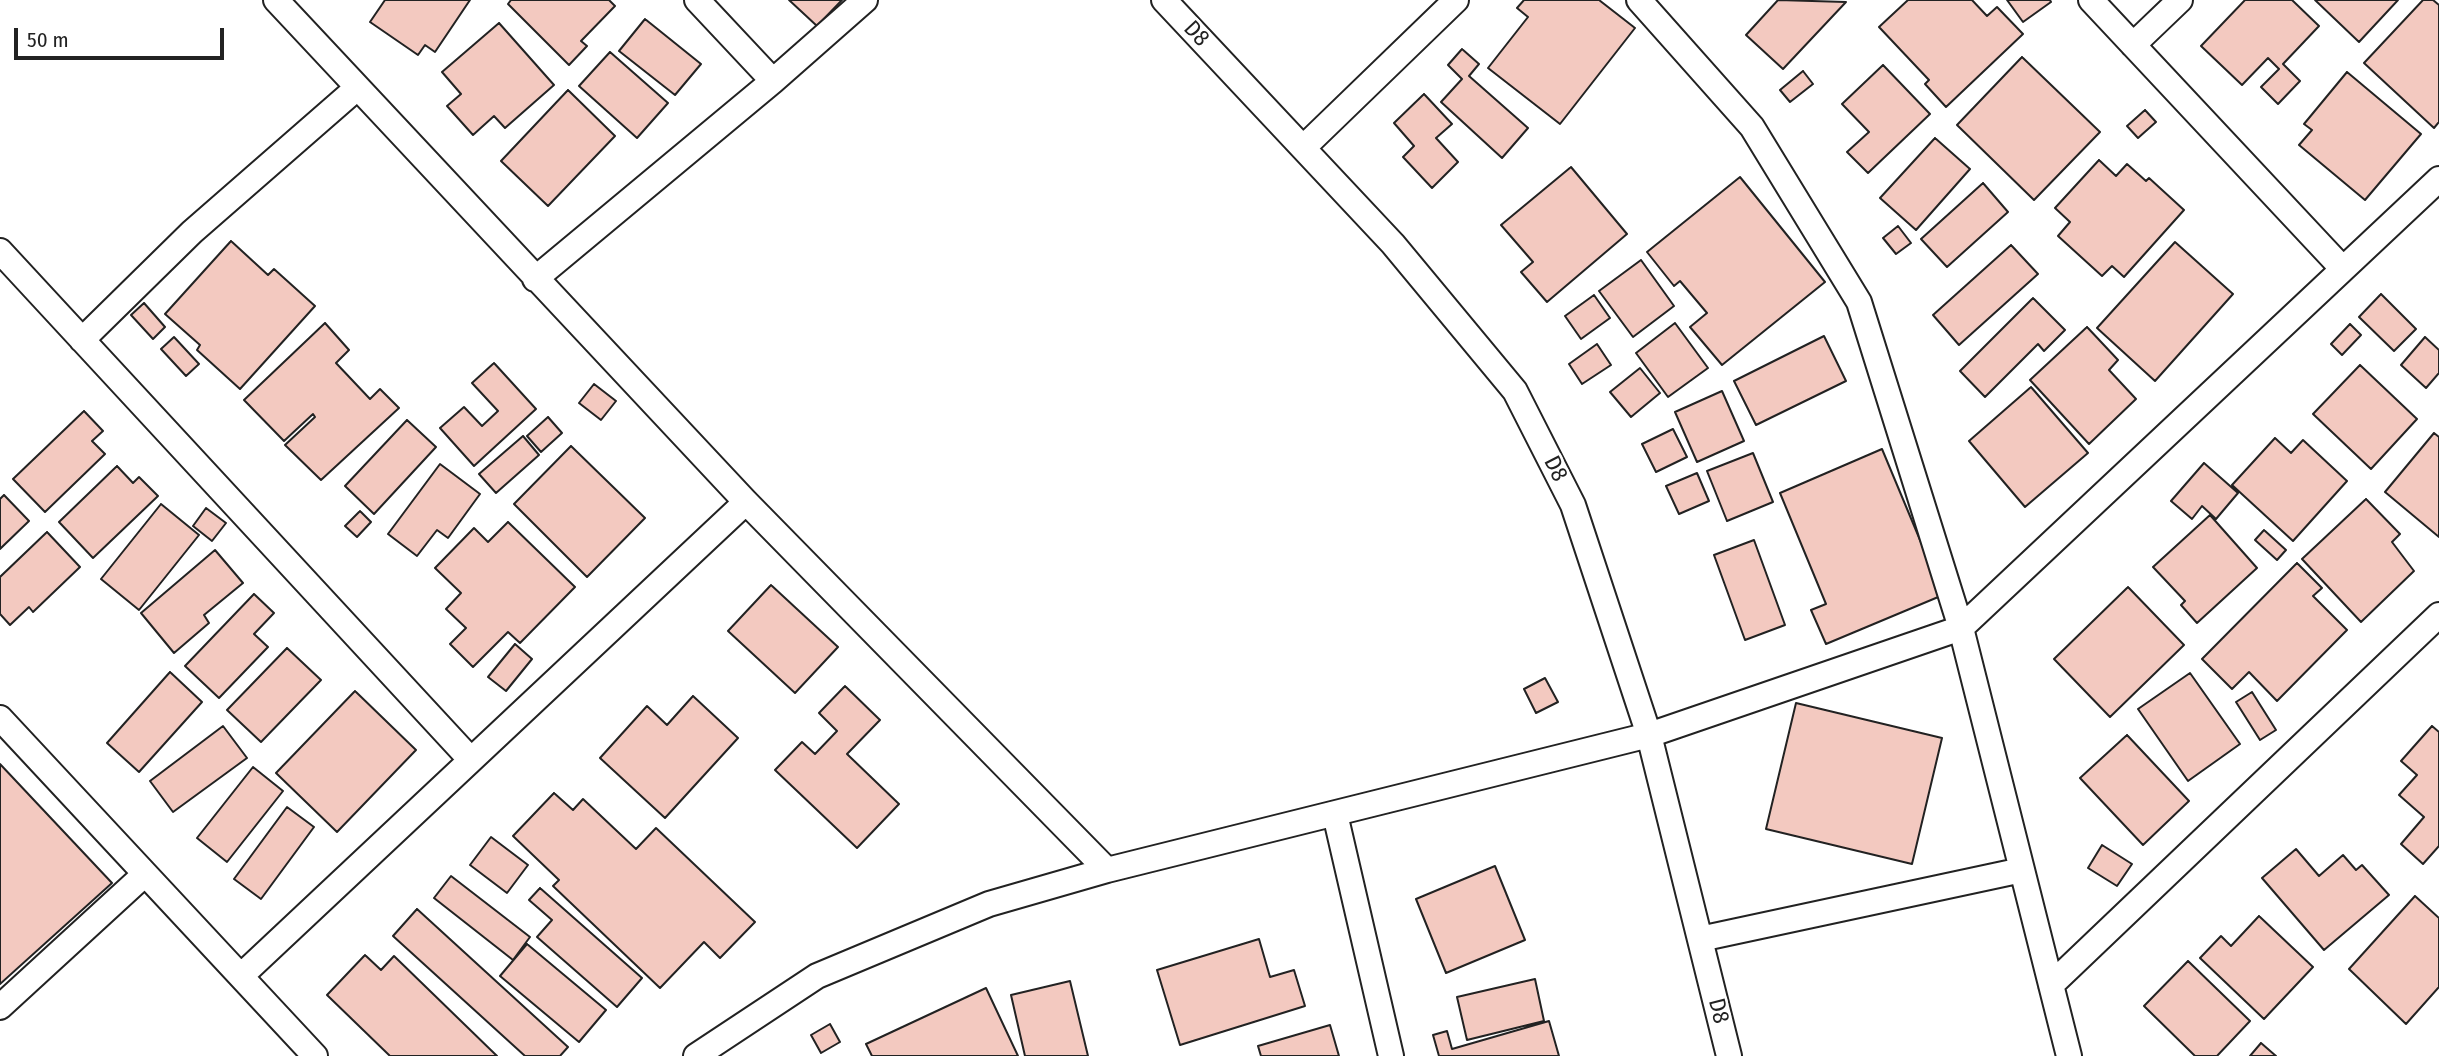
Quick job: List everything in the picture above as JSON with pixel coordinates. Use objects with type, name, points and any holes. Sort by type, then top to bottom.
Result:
[{"type":"street","points":[[276,0],[746,502],[1107,870]]},
{"type":"street","points":[[697,0],[773,81]]},
{"type":"street","points":[[535,279],[773,81],[865,0]]},
{"type":"street","name":"D8","points":[[1164,0],[1393,244],[1514,391],[1573,505],[1649,735],[1729,1056]]},
{"type":"street","points":[[1303,148],[1457,0]]},
{"type":"street","points":[[1639,0],[1752,127],[1859,302],[1961,628],[2069,1056]]},
{"type":"street","points":[[2091,0],[2342,268]]},
{"type":"street","points":[[2133,45],[2180,0]]},
{"type":"street","points":[[82,340],[192,232],[357,88]]},
{"type":"street","points":[[696,1056],[817,976],[989,904],[1107,870],[1649,735],[1961,628],[2439,179]]},
{"type":"street","points":[[0,251],[471,760]]},
{"type":"street","points":[[241,976],[746,502]]},
{"type":"street","points":[[2051,985],[2439,615]]},
{"type":"street","points":[[0,718],[316,1056]]},
{"type":"street","points":[[1335,814],[1391,1056]]},
{"type":"street","points":[[1700,939],[2022,870]]},
{"type":"street","points":[[0,1007],[145,874]]},
{"type":"building","points":[[385,0],[470,0],[435,52],[425,45],[418,55],[370,22]]},
{"type":"building","points":[[511,0],[609,0],[615,6],[581,41],[587,46],[569,65],[508,4]]},
{"type":"building","points":[[789,0],[842,0],[817,26]]},
{"type":"building","points":[[1524,0],[1599,0],[1635,28],[1560,124],[1488,68],[1528,17],[1517,8]]},
{"type":"building","points":[[1778,0],[1846,2],[1783,69],[1746,35]]},
{"type":"building","points":[[1908,0],[1972,0],[1987,16],[1997,7],[2023,34],[1946,107],[1925,84],[1929,80],[1879,27]]},
{"type":"building","points":[[2007,0],[2050,0],[2051,2],[2023,22]]},
{"type":"building","points":[[2245,0],[2292,0],[2319,26],[2283,64],[2300,81],[2278,104],[2261,87],[2279,69],[2268,58],[2242,85],[2201,46]]},
{"type":"building","points":[[2315,0],[2398,0],[2359,42]]},
{"type":"building","points":[[2423,0],[2433,0],[2439,5],[2439,122],[2434,128],[2364,63]]},
{"type":"building","points":[[645,19],[701,64],[675,95],[619,51]]},
{"type":"building","points":[[499,23],[554,85],[505,128],[494,116],[473,135],[447,106],[461,94],[442,72]]},
{"type":"building","points":[[1462,49],[1479,64],[1469,76],[1528,128],[1502,158],[1441,102],[1462,79],[1448,65]]},
{"type":"building","points":[[610,52],[668,103],[637,138],[579,86]]},
{"type":"building","points":[[2022,57],[2100,132],[2034,200],[1957,125]]},
{"type":"building","points":[[1883,65],[1930,114],[1868,173],[1847,152],[1869,132],[1842,104]]},
{"type":"building","points":[[1803,71],[1813,84],[1790,102],[1780,90]]},
{"type":"building","points":[[2347,72],[2421,134],[2365,200],[2299,145],[2312,130],[2304,124]]},
{"type":"building","points":[[568,90],[615,136],[548,206],[501,161]]},
{"type":"building","points":[[1424,94],[1452,124],[1436,138],[1458,162],[1432,188],[1403,157],[1414,146],[1394,123]]},
{"type":"building","points":[[2145,110],[2156,122],[2138,138],[2127,126]]},
{"type":"building","points":[[1935,138],[1970,169],[1916,230],[1880,198]]},
{"type":"building","points":[[2099,160],[2116,176],[2127,164],[2146,181],[2149,178],[2184,210],[2124,277],[2112,266],[2102,276],[2058,236],[2070,222],[2055,208]]},
{"type":"building","points":[[1571,167],[1627,234],[1547,302],[1521,272],[1533,262],[1501,225]]},
{"type":"building","points":[[1740,177],[1825,282],[1722,365],[1690,327],[1707,313],[1680,281],[1674,286],[1647,252]]},
{"type":"building","points":[[1983,183],[2008,212],[1947,267],[1921,239]]},
{"type":"building","points":[[1898,226],[1911,243],[1896,254],[1883,238]]},
{"type":"building","points":[[231,241],[268,275],[274,269],[315,306],[240,389],[197,350],[200,345],[165,314]]},
{"type":"building","points":[[2175,242],[2233,294],[2155,381],[2097,328]]},
{"type":"building","points":[[2011,245],[2038,274],[1959,345],[1933,315]]},
{"type":"building","points":[[1641,260],[1674,306],[1633,337],[1599,291]]},
{"type":"building","points":[[2381,294],[2416,329],[2394,351],[2359,317]]},
{"type":"building","points":[[1594,295],[1610,318],[1581,339],[1565,316]]},
{"type":"building","points":[[2033,298],[2065,330],[2044,351],[2038,344],[1985,397],[1960,371]]},
{"type":"building","points":[[144,303],[165,327],[153,339],[131,315]]},
{"type":"building","points":[[325,323],[349,350],[336,363],[370,399],[380,389],[399,408],[321,480],[285,445],[315,417],[313,414],[284,441],[244,400]]},
{"type":"building","points":[[1675,323],[1708,368],[1668,397],[1636,353]]},
{"type":"building","points":[[2350,324],[2361,335],[2342,355],[2331,344]]},
{"type":"building","points":[[2087,327],[2118,360],[2109,370],[2136,399],[2089,444],[2030,380]]},
{"type":"building","points":[[1824,336],[1846,381],[1756,425],[1734,381]]},
{"type":"building","points":[[174,337],[199,364],[186,376],[161,349]]},
{"type":"building","points":[[2425,337],[2439,350],[2439,373],[2426,388],[2401,365]]},
{"type":"building","points":[[1597,344],[1611,365],[1582,384],[1569,364]]},
{"type":"building","points":[[494,363],[536,409],[474,466],[440,428],[464,407],[482,426],[498,411],[472,383]]},
{"type":"building","points":[[2360,365],[2417,419],[2371,469],[2313,414]]},
{"type":"building","points":[[1640,368],[1660,393],[1631,417],[1610,392]]},
{"type":"building","points":[[594,384],[616,401],[601,420],[579,403]]},
{"type":"building","points":[[2031,387],[2088,453],[2025,507],[1969,441]]},
{"type":"building","points":[[1722,391],[1744,441],[1697,462],[1675,412]]},
{"type":"building","points":[[84,411],[103,431],[92,441],[105,454],[45,512],[13,479]]},
{"type":"building","points":[[548,417],[562,433],[541,452],[527,436]]},
{"type":"building","points":[[407,420],[436,447],[374,514],[345,486]]},
{"type":"building","points":[[1673,429],[1687,457],[1656,472],[1642,444]]},
{"type":"building","points":[[2434,433],[2439,437],[2439,537],[2385,492]]},
{"type":"building","points":[[523,436],[539,455],[496,493],[479,474]]},
{"type":"building","points":[[2275,438],[2291,453],[2303,440],[2347,481],[2293,541],[2232,485]]},
{"type":"building","points":[[571,446],[645,518],[587,577],[514,504]]},
{"type":"building","points":[[1882,449],[1943,595],[1826,644],[1811,610],[1826,604],[1780,493]]},
{"type":"building","points":[[1753,453],[1773,502],[1727,521],[1707,471]]},
{"type":"building","points":[[2204,463],[2238,493],[2216,519],[2202,506],[2192,519],[2171,501]]},
{"type":"building","points":[[440,464],[480,494],[448,538],[437,530],[417,556],[388,534]]},
{"type":"building","points":[[117,466],[133,483],[139,477],[158,496],[93,558],[59,522]]},
{"type":"building","points":[[1697,473],[1709,501],[1679,514],[1666,486]]},
{"type":"building","points":[[4,495],[29,521],[0,549],[0,499]]},
{"type":"building","points":[[2366,499],[2400,534],[2392,542],[2414,571],[2361,622],[2302,559]]},
{"type":"building","points":[[161,504],[199,535],[139,610],[101,579]]},
{"type":"building","points":[[206,508],[226,523],[212,541],[193,526]]},
{"type":"building","points":[[360,511],[371,522],[357,537],[345,526]]},
{"type":"building","points":[[2210,515],[2257,568],[2197,623],[2181,605],[2185,601],[2153,567]]},
{"type":"building","points":[[508,522],[575,587],[520,643],[508,632],[473,667],[450,644],[466,628],[446,609],[461,593],[435,568],[474,528],[488,542]]},
{"type":"building","points":[[2264,530],[2286,550],[2277,560],[2255,540]]},
{"type":"building","points":[[47,532],[80,567],[33,612],[29,607],[10,625],[0,614],[0,577]]},
{"type":"building","points":[[1754,540],[1785,625],[1745,640],[1714,555]]},
{"type":"building","points":[[215,550],[243,583],[204,615],[209,623],[174,653],[141,613]]},
{"type":"building","points":[[2297,563],[2322,588],[2313,596],[2347,630],[2277,701],[2249,672],[2232,689],[2202,659]]},
{"type":"building","points":[[771,585],[838,647],[795,693],[728,631]]},
{"type":"building","points":[[2128,587],[2184,645],[2110,717],[2054,659]]},
{"type":"building","points":[[254,594],[274,613],[254,634],[268,647],[219,698],[185,666]]},
{"type":"building","points":[[515,644],[532,659],[506,691],[488,677]]},
{"type":"building","points":[[287,648],[321,680],[261,742],[227,710]]},
{"type":"building","points":[[170,672],[202,702],[139,772],[107,743]]},
{"type":"building","points":[[2190,673],[2240,744],[2188,781],[2138,709]]},
{"type":"building","points":[[1545,678],[1558,702],[1536,713],[1524,689]]},
{"type":"building","points":[[845,686],[880,720],[847,754],[899,804],[857,848],[775,770],[802,742],[815,754],[837,731],[819,713]]},
{"type":"building","points":[[355,691],[416,750],[337,832],[276,773]]},
{"type":"building","points":[[2252,692],[2276,730],[2260,740],[2236,702]]},
{"type":"building","points":[[693,696],[738,738],[665,818],[600,758],[647,706],[667,725]]},
{"type":"building","points":[[1796,703],[1942,738],[1912,864],[1766,829]]},
{"type":"building","points":[[223,726],[247,758],[173,812],[150,781]]},
{"type":"building","points":[[2432,726],[2439,732],[2439,846],[2423,864],[2401,844],[2424,817],[2399,795],[2417,775],[2401,761]]},
{"type":"building","points":[[2127,735],[2189,801],[2143,845],[2080,778]]},
{"type":"building","points":[[0,764],[112,883],[0,984]]},
{"type":"building","points":[[253,767],[283,791],[227,862],[197,838]]},
{"type":"building","points":[[554,793],[573,810],[583,799],[636,849],[656,828],[755,922],[720,958],[704,942],[660,988],[553,886],[559,880],[513,836]]},
{"type":"building","points":[[287,807],[314,827],[261,899],[234,879]]},
{"type":"building","points":[[491,837],[528,865],[507,893],[470,865]]},
{"type":"building","points":[[2102,845],[2132,864],[2117,886],[2088,868]]},
{"type":"building","points":[[2296,849],[2319,876],[2343,855],[2356,870],[2362,865],[2389,895],[2324,950],[2262,878]]},
{"type":"building","points":[[1495,866],[1525,940],[1446,973],[1416,899]]},
{"type":"building","points":[[451,876],[530,937],[513,960],[434,898]]},
{"type":"building","points":[[540,888],[642,978],[617,1007],[537,937],[552,920],[529,900]]},
{"type":"building","points":[[2415,896],[2439,918],[2439,987],[2406,1024],[2349,969]]},
{"type":"building","points":[[417,909],[568,1047],[560,1056],[525,1056],[393,936]]},
{"type":"building","points":[[2259,916],[2313,967],[2264,1019],[2200,958],[2221,936],[2231,946]]},
{"type":"building","points":[[1259,939],[1270,977],[1294,970],[1305,1006],[1180,1045],[1157,970]]},
{"type":"building","points":[[527,944],[606,1010],[579,1042],[500,976]]},
{"type":"building","points":[[365,955],[381,970],[394,956],[497,1056],[390,1056],[327,995]]},
{"type":"building","points":[[2188,961],[2250,1021],[2217,1056],[2195,1056],[2144,1006]]},
{"type":"building","points":[[1535,979],[1544,1021],[1467,1040],[1457,997]]},
{"type":"building","points":[[1070,981],[1088,1056],[1025,1056],[1011,995]]},
{"type":"building","points":[[986,988],[1018,1056],[872,1056],[866,1044]]},
{"type":"building","points":[[1549,1021],[1559,1056],[1439,1056],[1433,1035],[1447,1031],[1452,1049]]},
{"type":"building","points":[[830,1024],[840,1042],[821,1053],[811,1035]]},
{"type":"building","points":[[1330,1025],[1339,1056],[1261,1056],[1258,1046]]},
{"type":"building","points":[[2261,1043],[2276,1056],[2250,1056]]}]
